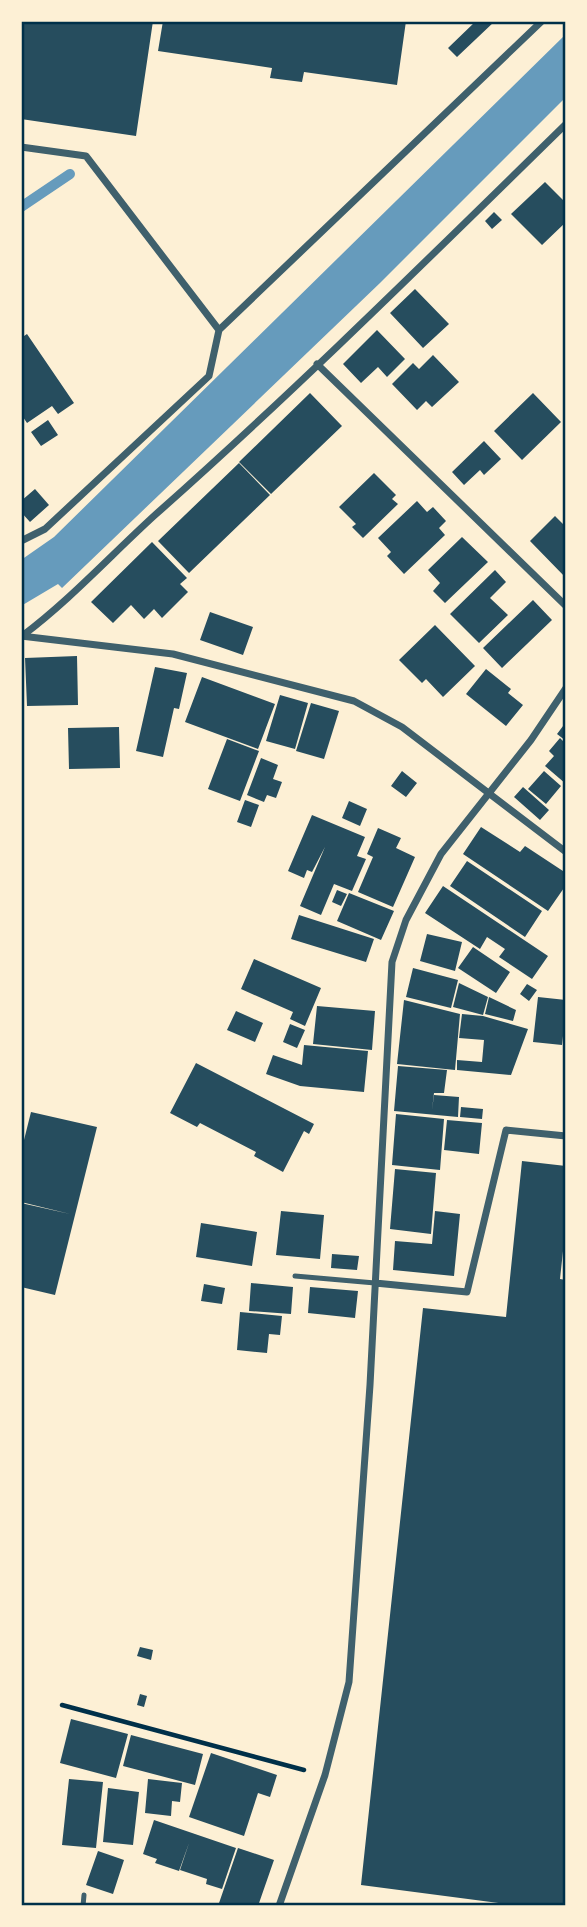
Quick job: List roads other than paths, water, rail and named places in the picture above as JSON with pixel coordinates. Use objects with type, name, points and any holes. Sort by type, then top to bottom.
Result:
[{"type":"street","points":[[21,541],[45,529],[209,376],[219,330],[542,21]]},
{"type":"street","points":[[21,636],[58,609],[95,569],[223,455],[566,124]]},
{"type":"street","points":[[21,147],[86,156],[219,330]]},
{"type":"street","points":[[317,364],[566,606]]},
{"type":"street","points":[[21,636],[173,654],[354,701],[402,727],[566,852]]},
{"type":"street","points":[[279,1906],[325,1775],[349,1682],[375,1283],[392,962],[406,919],[441,854],[531,740],[566,688]]},
{"type":"street","points":[[375,1283],[467,1292],[506,1130],[566,1136]]},
{"type":"lane","points":[[295,1276],[375,1283]]},
{"type":"lane","points":[[83,1906],[84,1895]]},
{"type":"water","points":[[566,34],[566,97],[380,283],[62,588],[58,584],[21,606],[21,560],[54,537]]},
{"type":"waterway","points":[[21,207],[70,174]]}]
